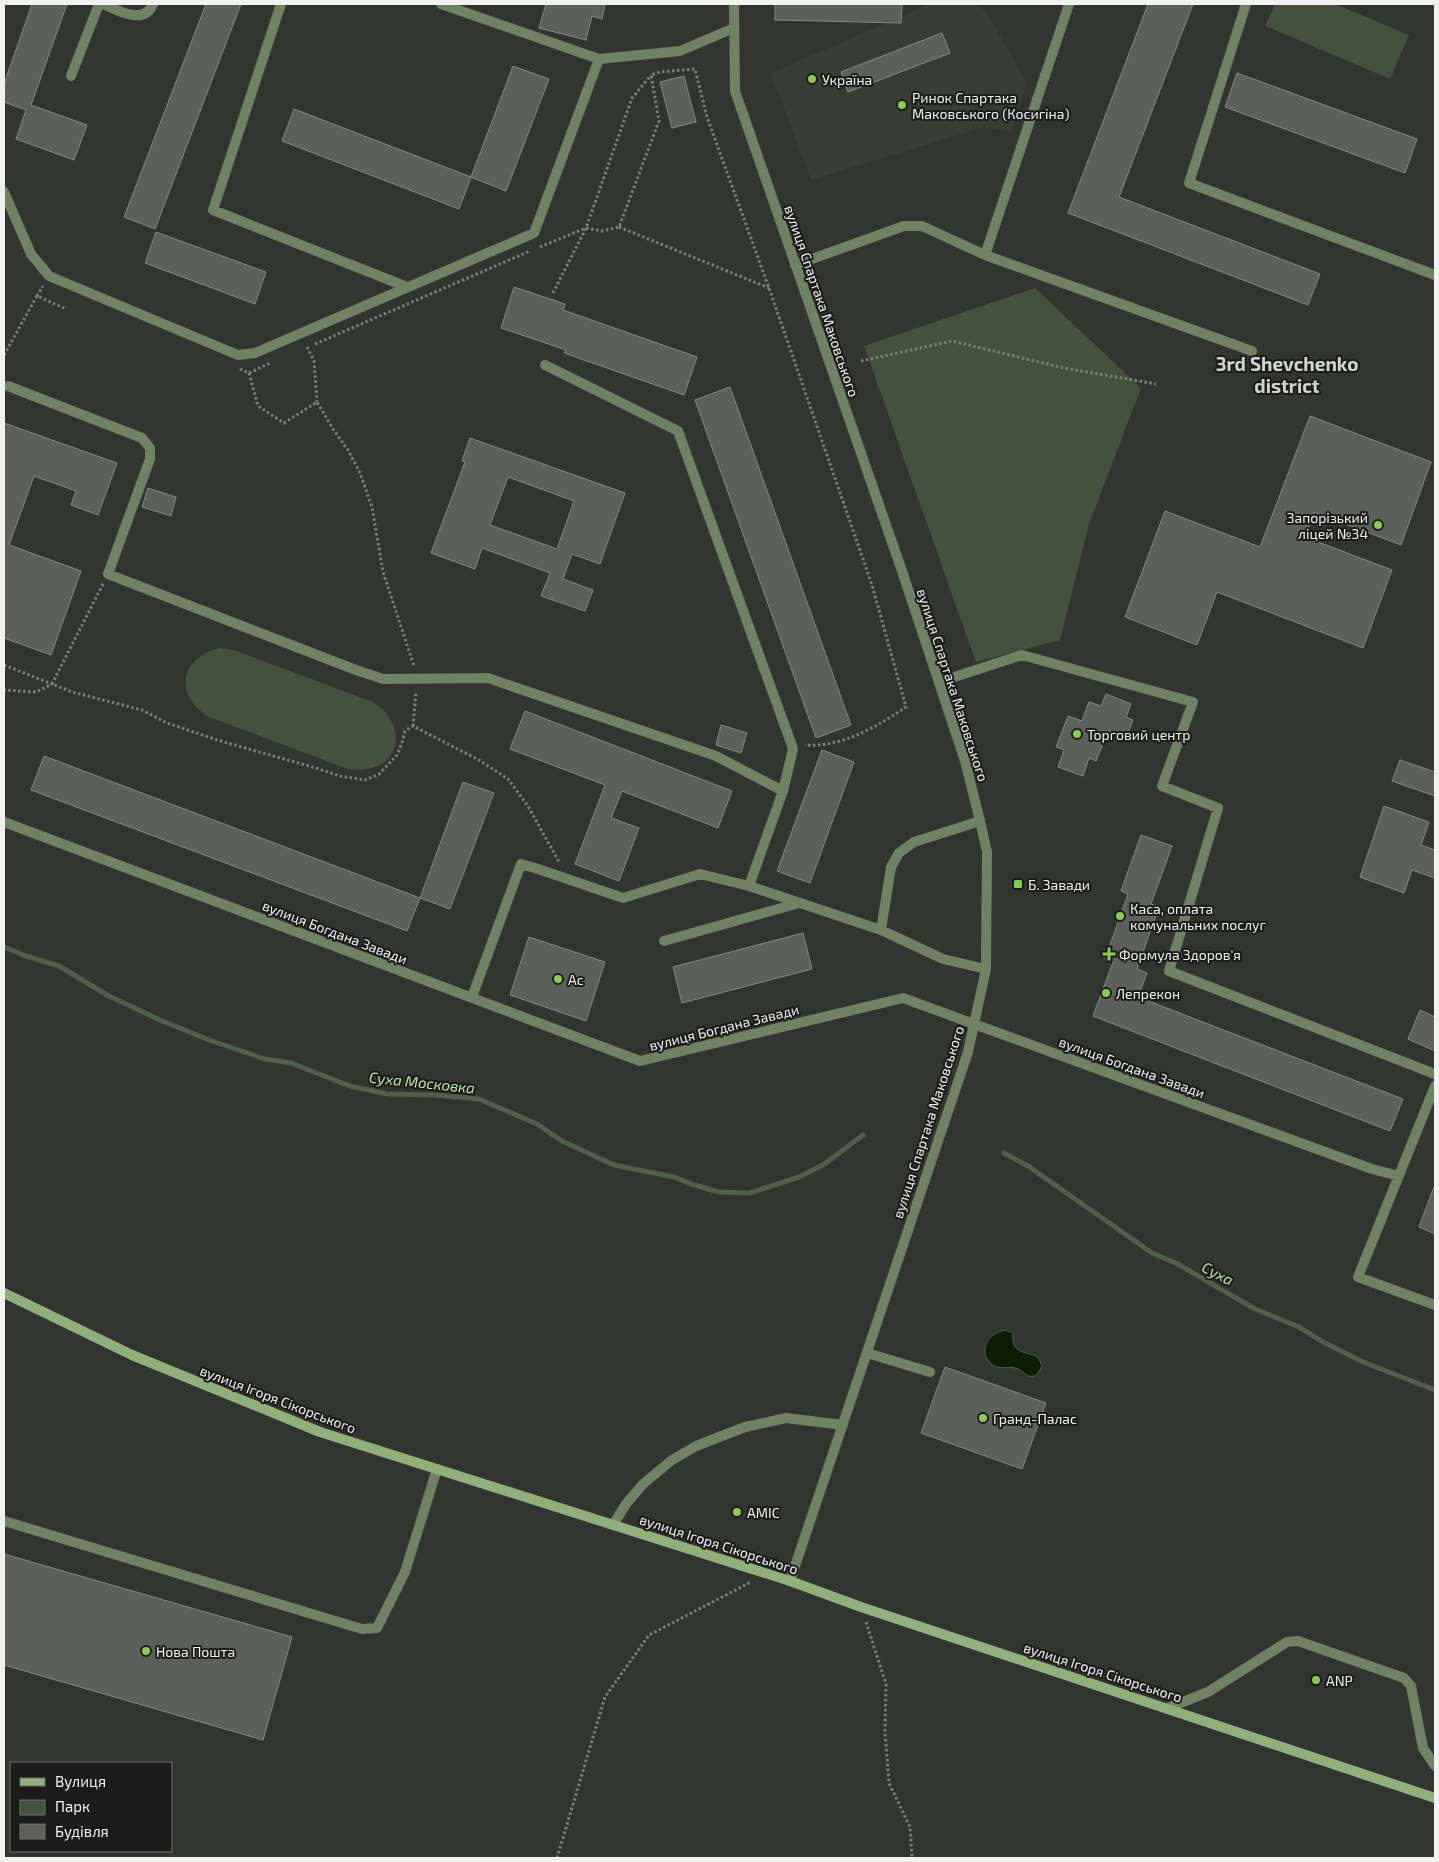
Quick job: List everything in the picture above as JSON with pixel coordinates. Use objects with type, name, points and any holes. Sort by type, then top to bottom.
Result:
[{"type":"main road","name":"вулиця Ігоря Сікорського","points":[[4,1293],[132,1355],[320,1432],[790,1581],[861,1607],[1435,1798]]},
{"type":"street","points":[[71,76],[101,4],[130,16],[141,14],[151,9],[153,4]]},
{"type":"street","points":[[282,4],[213,210],[407,287]]},
{"type":"street","points":[[441,4],[599,59],[680,51],[734,28]]},
{"type":"street","name":"вулиця Спартака Маковського","points":[[734,4],[735,91],[966,761],[986,852],[986,968],[968,1052],[790,1581]]},
{"type":"street","points":[[1246,4],[1189,183],[1435,276]]},
{"type":"street","points":[[985,255],[1067,5]]},
{"type":"street","points":[[4,192],[31,254],[49,276],[238,355],[255,353],[534,233],[599,59]]},
{"type":"street","points":[[795,266],[904,226],[922,226],[985,255],[1252,351]]},
{"type":"street","points":[[545,365],[678,430],[793,749],[783,791],[750,886]]},
{"type":"street","points":[[8,386],[142,438],[150,448],[150,459],[108,574],[383,679],[488,678],[716,756],[783,791]]},
{"type":"street","points":[[939,682],[1022,655],[1193,702],[1162,786],[1218,808],[1169,971],[1435,1074]]},
{"type":"street","points":[[881,930],[892,867],[899,852],[914,842],[980,821]]},
{"type":"street","name":"вулиця Богдана Завади","points":[[4,822],[640,1061],[903,998],[1372,1169],[1399,1176]]},
{"type":"street","points":[[472,997],[521,864],[623,898],[700,874],[750,886],[881,930],[943,959],[986,968]]},
{"type":"street","points":[[664,941],[799,903]]},
{"type":"street","points":[[1435,1086],[1358,1278],[1435,1305]]},
{"type":"street","points":[[867,1353],[930,1372]]},
{"type":"street","points":[[613,1525],[626,1504],[643,1484],[672,1460],[696,1446],[745,1428],[786,1418],[842,1425]]},
{"type":"street","points":[[4,1521],[362,1629],[376,1628],[405,1572],[437,1470]]},
{"type":"street","points":[[1168,1708],[1208,1692],[1287,1642],[1298,1641],[1404,1678],[1411,1686],[1423,1748],[1435,1766]]},
{"type":"path","points":[[553,293],[586,228],[632,98],[651,76],[660,72],[695,69],[707,117],[769,288],[872,585],[906,707],[873,728],[844,740],[811,745],[791,743]]},
{"type":"path","points":[[619,226],[659,121],[651,76]]},
{"type":"path","points":[[298,351],[586,228],[602,231],[619,226],[769,288]]},
{"type":"path","points":[[4,355],[37,296],[66,309]]},
{"type":"path","points":[[861,361],[952,341],[1064,368],[1156,384]]},
{"type":"path","points":[[307,347],[314,361],[317,402],[332,429],[348,450],[360,473],[372,507],[383,572],[418,678],[413,726]]},
{"type":"path","points":[[249,373],[272,362]]},
{"type":"path","points":[[232,365],[249,373],[258,406],[284,423],[317,402]]},
{"type":"path","points":[[4,690],[36,692],[52,684],[108,574]]},
{"type":"path","points":[[4,664],[72,692],[142,710],[168,723],[216,740],[340,776],[365,780],[379,774],[388,766],[397,755],[405,731],[413,726]]},
{"type":"path","points":[[413,726],[479,760],[508,779],[528,806],[562,867]]},
{"type":"path","points":[[557,1858],[605,1697],[649,1635],[766,1574]]},
{"type":"path","points":[[861,1607],[886,1684],[885,1732],[889,1783],[910,1827],[912,1858]]},
{"type":"shaded area","name":"Ринок Спартака Маковського (Косигіна)","points":[[930,4],[971,4],[985,10],[1027,82],[1012,132],[984,127],[811,180],[771,73]]},
{"type":"shaded area","points":[[1006,1330],[1013,1333],[1014,1345],[1020,1351],[1039,1358],[1042,1366],[1038,1374],[1029,1376],[1015,1368],[994,1366],[989,1361],[986,1356],[986,1344],[994,1335]]},
{"type":"green space","points":[[1275,4],[1335,4],[1409,35],[1390,79],[1265,26]]},
{"type":"green space","points":[[1035,288],[1141,388],[1089,524],[1060,640],[976,662],[864,346]]},
{"type":"green space","points":[[220,648],[234,650],[373,702],[386,713],[393,725],[396,737],[394,748],[388,758],[378,766],[365,769],[348,769],[209,717],[197,708],[190,699],[186,688],[186,678],[189,668],[196,660]]},
{"type":"building","points":[[32,4],[67,4],[31,105],[87,125],[74,160],[16,139],[26,110],[4,102],[4,84]]},
{"type":"building","points":[[206,4],[241,4],[155,229],[124,217]]},
{"type":"building","points":[[546,4],[605,4],[602,19],[592,16],[586,40],[539,28]]},
{"type":"building","points":[[775,4],[902,4],[901,23],[775,20]]},
{"type":"building","points":[[1148,4],[1193,4],[1119,197],[1320,274],[1308,305],[1068,213]]},
{"type":"building","points":[[942,33],[950,53],[848,92],[841,72]]},
{"type":"building","points":[[513,66],[549,79],[506,191],[471,177]]},
{"type":"building","points":[[1237,73],[1417,139],[1405,173],[1225,107]]},
{"type":"building","points":[[684,76],[696,122],[672,128],[660,82]]},
{"type":"building","points":[[294,109],[471,177],[459,209],[282,141]]},
{"type":"building","points":[[156,232],[266,272],[255,304],[145,263]]},
{"type":"building","points":[[514,287],[565,304],[563,310],[697,357],[684,395],[564,353],[566,350],[501,328]]},
{"type":"building","points":[[730,387],[851,725],[816,738],[695,400]]},
{"type":"building","name":"Запорізький ліцей №34","points":[[1310,416],[1431,462],[1401,545],[1314,512],[1305,537],[1392,570],[1363,648],[1217,592],[1197,645],[1125,617],[1165,511],[1260,547]]},
{"type":"building","points":[[4,423],[117,463],[98,515],[71,505],[76,491],[34,476],[9,545],[81,571],[51,655],[4,638]]},
{"type":"building","points":[[470,438],[625,493],[600,564],[572,554],[563,579],[593,590],[585,611],[541,596],[550,573],[482,548],[475,569],[431,553],[465,462],[462,461]],"holes":[[[508,477],[574,501],[557,549],[490,525]]]},
{"type":"building","points":[[148,488],[176,497],[171,516],[142,507]]},
{"type":"building","points":[[1106,694],[1131,704],[1126,717],[1133,720],[1126,738],[1108,731],[1096,761],[1089,758],[1083,776],[1058,767],[1064,750],[1056,747],[1068,716],[1082,721],[1089,702],[1101,706]]},
{"type":"building","points":[[525,711],[732,791],[718,828],[622,791],[611,818],[639,828],[619,881],[575,864],[605,785],[510,749]]},
{"type":"building","points":[[721,725],[747,733],[741,753],[716,745]]},
{"type":"building","points":[[822,750],[854,762],[810,883],[777,871]]},
{"type":"building","points":[[44,756],[420,898],[407,931],[31,790]]},
{"type":"building","points":[[1400,760],[1435,772],[1435,796],[1392,781]]},
{"type":"building","points":[[463,782],[494,793],[450,909],[420,898]]},
{"type":"building","points":[[1384,806],[1429,822],[1421,845],[1435,850],[1435,878],[1412,870],[1404,893],[1360,877]]},
{"type":"building","points":[[1141,835],[1172,846],[1151,904],[1159,907],[1137,969],[1147,973],[1138,997],[1403,1099],[1390,1131],[1093,1016],[1113,962],[1105,959],[1128,894],[1121,891]]},
{"type":"building","points":[[803,933],[812,969],[682,1003],[673,967]]},
{"type":"building","name":"Ас","points":[[529,937],[605,962],[586,1021],[510,995]]},
{"type":"building","points":[[1420,1010],[1435,1017],[1435,1051],[1408,1039]]},
{"type":"building","points":[[1435,1187],[1435,1234],[1419,1227]]},
{"type":"building","name":"Гранд-Палас","points":[[945,1367],[1046,1403],[1022,1469],[921,1433]]},
{"type":"building","name":"Нова Пошта","points":[[4,1554],[292,1637],[263,1740],[4,1665]]},
{"type":"waterway","name":"Суха Московка","points":[[4,947],[59,966],[107,995],[209,1040],[265,1059],[291,1063],[350,1086],[387,1094],[434,1095],[479,1099],[537,1124],[562,1141],[614,1165],[674,1177],[719,1192],[750,1193],[799,1177],[823,1165],[863,1135]]},
{"type":"waterway","name":"Суха","points":[[1004,1153],[1028,1166],[1152,1253],[1176,1263],[1255,1309],[1299,1327],[1323,1342],[1363,1362],[1435,1390]]},
{"type":"place","name":"Україна","points":[[812,79]]},
{"type":"place","name":"Ринок Спартака Маковського (Косигіна)","points":[[902,105]]},
{"type":"place","name":"Запорізький ліцей №34","points":[[1378,525]]},
{"type":"place","name":"Торговий центр","points":[[1077,734]]},
{"type":"place","name":"Б. Завади","points":[[1018,884]]},
{"type":"place","name":"Каса, оплата комунальних послуг","points":[[1120,916]]},
{"type":"place","name":"Формула Здоров'я","points":[[1109,954]]},
{"type":"place","name":"Ас","points":[[558,979]]},
{"type":"place","name":"Лепрекон","points":[[1106,993]]},
{"type":"place","name":"Гранд-Палас","points":[[983,1418]]},
{"type":"place","name":"AMIC","points":[[737,1512]]},
{"type":"place","name":"Нова Пошта","points":[[146,1651]]},
{"type":"place","name":"ANP","points":[[1316,1680]]},
{"type":"district","name":"3rd Shevchenko district","points":[[1287,374]]}]
